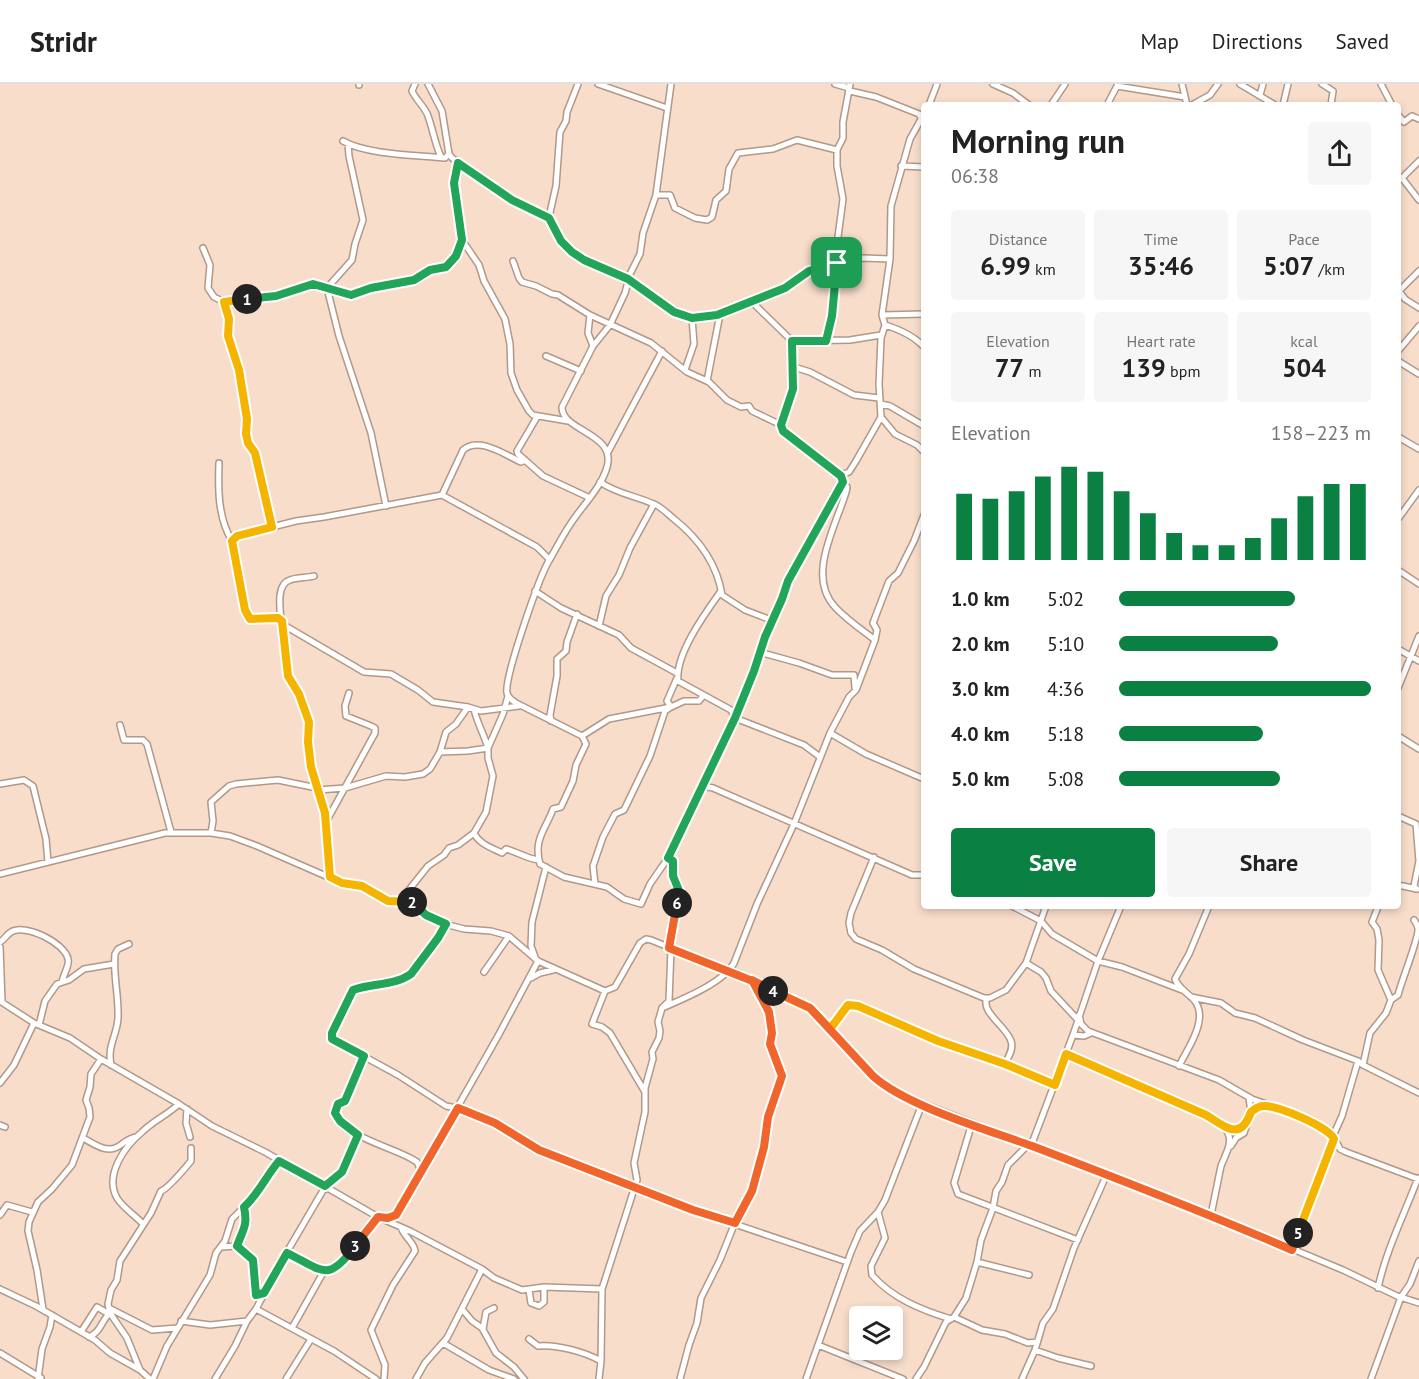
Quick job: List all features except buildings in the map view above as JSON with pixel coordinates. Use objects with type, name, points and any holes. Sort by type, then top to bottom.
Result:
[{"type":"street","points":[[415,84],[412,91],[416,100],[427,112],[435,144],[441,157]]},
{"type":"street","points":[[428,84],[442,111],[449,154],[458,163],[512,200],[549,218],[566,247],[584,260],[628,279],[668,309],[692,318],[717,315],[785,288],[809,271],[863,258],[890,260]]},
{"type":"street","points":[[549,218],[556,186],[560,132],[578,84]]},
{"type":"street","points":[[598,84],[667,108]]},
{"type":"street","points":[[488,748],[508,696],[507,686],[513,662],[535,591],[549,559],[607,470],[609,456],[605,447],[569,421],[562,414],[562,407],[593,346],[610,325],[640,254],[643,233],[656,195],[671,84]]},
{"type":"street","points":[[835,84],[876,97],[921,115]]},
{"type":"street","points":[[930,102],[937,84]]},
{"type":"street","points":[[993,84],[1013,93],[1025,102]]},
{"type":"street","points":[[1053,102],[1065,84]]},
{"type":"street","points":[[1182,84],[1186,102]]},
{"type":"street","points":[[1197,102],[1210,95],[1218,84]]},
{"type":"street","points":[[1240,84],[1270,102]]},
{"type":"street","points":[[1260,95],[1263,84]]},
{"type":"street","points":[[1284,102],[1288,84]]},
{"type":"street","points":[[1322,84],[1333,91],[1331,102]]},
{"type":"street","points":[[1381,84],[1390,102]]},
{"type":"street","points":[[1108,102],[1117,85],[1185,97]]},
{"type":"street","points":[[826,341],[832,316],[837,238],[843,199],[837,166],[837,150],[843,138],[843,122],[850,88]]},
{"type":"street","points":[[1401,119],[1404,122],[1412,117],[1419,119]]},
{"type":"street","points":[[508,696],[521,706],[582,736],[585,740],[585,747],[561,807],[553,809],[540,835],[539,860],[542,866],[564,876],[607,887],[624,898],[640,904],[650,884],[668,858],[735,718],[790,576],[842,479],[856,461],[880,417],[882,334],[885,325],[882,315],[890,260],[891,206],[910,139],[921,118]]},
{"type":"street","points":[[656,195],[670,195],[675,208],[695,218],[707,220],[712,217],[716,200],[726,191],[729,169],[738,153],[774,149],[797,140],[837,150]]},
{"type":"street","points":[[327,288],[352,260],[363,220],[346,142],[401,154],[445,158],[449,154]]},
{"type":"street","points":[[1401,176],[1419,161]]},
{"type":"street","points":[[458,163],[454,183],[462,240],[479,266],[484,281],[505,319],[510,344],[511,373],[517,390],[529,411],[537,417],[569,421]]},
{"type":"street","points":[[901,166],[921,167]]},
{"type":"street","points":[[1401,178],[1419,200]]},
{"type":"street","points":[[203,248],[210,265],[208,288],[214,297],[224,302],[276,296],[313,284],[351,295],[378,287],[401,284],[414,280],[430,270],[446,267],[451,263],[462,240]]},
{"type":"street","points":[[513,261],[522,282],[558,295],[590,315],[645,339],[696,378],[707,381],[730,402],[741,407],[749,406],[752,411],[781,425]]},
{"type":"street","points":[[1401,286],[1419,271]]},
{"type":"street","points":[[327,288],[339,336],[371,433],[386,506]]},
{"type":"street","points":[[1401,295],[1419,309]]},
{"type":"street","points":[[224,302],[229,319],[228,336],[239,370],[247,419],[246,434],[248,443],[255,453],[272,527]]},
{"type":"street","points":[[751,302],[792,341],[793,389],[781,425],[783,431],[842,479],[847,486],[828,543],[823,584],[834,606],[875,640]]},
{"type":"street","points":[[707,381],[720,312]]},
{"type":"street","points":[[882,315],[921,314]]},
{"type":"street","points":[[590,315],[588,333],[593,346]]},
{"type":"street","points":[[685,370],[694,344],[692,318]]},
{"type":"street","points":[[885,325],[898,329],[921,344]]},
{"type":"street","points":[[1401,347],[1419,326]]},
{"type":"street","points":[[792,341],[850,340],[882,334]]},
{"type":"street","points":[[608,452],[662,351]]},
{"type":"street","points":[[546,356],[581,371]]},
{"type":"street","points":[[1401,363],[1419,374]]},
{"type":"street","points":[[794,367],[810,372],[854,395],[880,401],[921,424]]},
{"type":"street","points":[[537,417],[517,451],[543,476],[590,498]]},
{"type":"street","points":[[880,417],[895,434],[917,445],[921,450]]},
{"type":"street","points":[[1401,439],[1419,449]]},
{"type":"street","points":[[442,495],[463,450],[470,446],[486,446],[521,462],[525,460]]},
{"type":"street","points":[[219,464],[219,502],[225,527],[232,541],[246,615],[250,619],[271,618],[282,622],[364,672],[389,673],[433,702],[482,711],[521,706]]},
{"type":"street","points":[[600,482],[615,491],[654,504],[690,531],[715,568],[722,595],[745,610],[771,620],[771,622]]},
{"type":"street","points":[[1401,511],[1419,490]]},
{"type":"street","points":[[232,541],[237,536],[296,521],[442,495],[537,547],[549,559]]},
{"type":"street","points":[[599,626],[606,596],[619,575],[630,548],[654,504]]},
{"type":"street","points":[[663,1008],[710,985],[729,971],[734,963],[757,904],[794,824],[830,733],[849,697],[856,690],[875,640],[877,630],[873,623],[889,581],[898,573],[921,523]]},
{"type":"street","points":[[1401,572],[1419,584]]},
{"type":"street","points":[[314,576],[285,583],[280,597],[288,676],[299,694],[309,722],[308,742],[311,767],[326,823],[330,877]]},
{"type":"street","points":[[535,591],[561,608],[621,637],[634,650],[677,675]]},
{"type":"street","points":[[671,707],[667,701],[687,645],[721,591]]},
{"type":"street","points":[[551,721],[557,659],[566,651],[577,614]]},
{"type":"street","points":[[1401,680],[1419,636]]},
{"type":"street","points":[[1401,651],[1419,662]]},
{"type":"street","points":[[759,652],[832,675],[855,675],[856,690]]},
{"type":"street","points":[[677,675],[678,681],[731,710],[735,718],[804,745],[820,757]]},
{"type":"street","points":[[326,823],[375,733],[375,728],[346,716],[345,706],[349,693]]},
{"type":"street","points":[[595,884],[593,866],[605,831],[615,814],[624,810],[653,749],[665,711],[684,701],[699,701],[703,696]]},
{"type":"street","points":[[582,736],[609,719],[671,707]]},
{"type":"street","points":[[400,901],[428,866],[444,855],[449,848],[474,833],[486,812],[493,779],[488,748],[471,708]]},
{"type":"street","points":[[211,833],[212,802],[229,786],[278,780],[318,789],[345,788],[386,776],[405,777],[423,774],[430,768],[440,752],[445,734],[471,708]]},
{"type":"street","points":[[120,725],[124,740],[143,740],[147,744],[171,832]]},
{"type":"street","points":[[830,733],[883,762],[921,778]]},
{"type":"street","points":[[1401,738],[1419,749]]},
{"type":"street","points":[[440,752],[488,748]]},
{"type":"street","points":[[0,784],[24,780],[33,786],[46,839],[48,862]]},
{"type":"street","points":[[702,786],[714,788],[912,874],[921,875]]},
{"type":"street","points":[[1401,817],[1414,823],[1417,828],[1419,861],[1414,886],[1417,889]]},
{"type":"street","points":[[0,874],[171,832],[211,833],[230,836],[342,883],[362,886],[388,901],[414,903],[426,915],[446,924],[509,936],[537,960],[605,991],[615,987],[639,944],[645,939],[752,980],[810,1008],[880,1082],[922,1104],[1211,1215],[1343,1270],[1378,1288],[1419,1303]]},
{"type":"street","points":[[474,833],[480,842],[502,853],[506,849],[525,855],[529,859],[539,860]]},
{"type":"street","points":[[874,857],[851,914],[849,923],[851,933],[856,939],[882,950],[907,966],[987,998],[1006,990],[1026,963],[1045,909]]},
{"type":"street","points":[[599,1379],[602,1361],[602,1289],[637,1180],[634,1164],[645,1112],[645,1093],[653,1059],[652,1052],[660,1038],[658,1022],[663,1008],[669,1001],[670,949],[680,893],[673,876],[673,861],[668,858]]},
{"type":"street","points":[[378,1217],[388,1218],[396,1215],[530,979],[537,960],[531,946],[532,922],[546,867]]},
{"type":"street","points":[[1401,886],[1417,889]]},
{"type":"street","points":[[1018,909],[1041,921],[1052,934],[1098,961],[1122,967],[1182,990]]},
{"type":"street","points":[[916,1379],[924,1368],[946,1322],[952,1318],[966,1298],[977,1262],[979,1246],[993,1208],[995,1193],[1003,1180],[1006,1168],[1015,1156],[1030,1145],[1055,1085],[1098,961],[1120,909]]},
{"type":"street","points":[[1179,1066],[1199,1025],[1196,1002],[1176,983],[1176,974],[1189,954],[1208,909]]},
{"type":"street","points":[[1377,909],[1372,922],[1377,929],[1379,940],[1378,970],[1391,1000]]},
{"type":"street","points":[[1292,1250],[1370,1033],[1386,1013],[1391,1000],[1398,995],[1416,940],[1418,929],[1414,920]]},
{"type":"street","points":[[446,924],[433,946],[408,976],[393,982],[355,989],[331,1036],[340,1044],[398,1075],[446,1106],[458,1108],[495,1123],[539,1150],[693,1210],[847,1262]]},
{"type":"street","points":[[0,942],[13,931],[41,934],[68,957],[69,961],[62,982]]},
{"type":"street","points":[[484,972],[509,936]]},
{"type":"street","points":[[111,1065],[110,1050],[118,1015],[115,954],[118,949],[129,944]]},
{"type":"street","points":[[0,947],[1,1002],[36,1024],[70,1038],[212,1126],[265,1152],[378,1217],[400,1226],[519,1290],[544,1287],[602,1289]]},
{"type":"street","points":[[1026,963],[1041,972],[1052,991],[1091,1033],[1219,1080],[1249,1098],[1322,1127],[1334,1137],[1340,1149],[1352,1155],[1418,1178],[1408,1208],[1385,1258],[1378,1288]]},
{"type":"street","points":[[0,1083],[14,1065],[49,995],[57,984],[71,979],[84,969],[114,964]]},
{"type":"street","points":[[530,979],[544,972],[555,970]]},
{"type":"street","points":[[680,1379],[688,1345],[697,1323],[701,1298],[752,1191],[764,1147],[768,1117],[782,1076],[770,1044],[772,1033],[769,1012],[752,980]]},
{"type":"street","points":[[605,991],[592,1024],[610,1033],[645,1093]]},
{"type":"street","points":[[1191,997],[1221,1003],[1235,1013],[1256,1018],[1361,1063],[1419,1092]]},
{"type":"street","points":[[987,998],[986,1009],[996,1018],[1012,1043],[1005,1064]]},
{"type":"street","points":[[830,1029],[848,1005],[854,1005],[938,1041],[1005,1064],[1055,1085]]},
{"type":"street","points":[[1073,1035],[1084,1036],[1091,1033]]},
{"type":"street","points":[[1066,1054],[1206,1115],[1224,1127],[1237,1129],[1246,1124]]},
{"type":"street","points":[[364,1056],[345,1101],[338,1104],[335,1113],[340,1121],[358,1135],[417,1162],[427,1161]]},
{"type":"street","points":[[43,1309],[28,1231],[32,1212],[38,1202],[72,1165],[90,1113],[86,1100],[90,1087],[90,1075],[101,1059]]},
{"type":"street","points":[[1249,1098],[1251,1112]]},
{"type":"street","points":[[143,1224],[119,1201],[114,1187],[116,1165],[136,1137],[179,1104]]},
{"type":"street","points":[[806,1379],[860,1231],[878,1212],[889,1191],[922,1104]]},
{"type":"street","points":[[1225,1156],[1236,1137],[1244,1133],[1251,1112],[1258,1106],[1267,1105]]},
{"type":"street","points":[[187,1109],[187,1126],[190,1137]]},
{"type":"street","points":[[972,1123],[954,1187],[958,1194],[1078,1240]]},
{"type":"street","points":[[1211,1215],[1221,1166],[1230,1145],[1224,1127]]},
{"type":"street","points":[[215,1379],[325,1186],[342,1172],[358,1135]]},
{"type":"street","points":[[82,1138],[108,1149],[116,1148],[130,1138],[136,1137]]},
{"type":"street","points":[[89,1337],[98,1332],[109,1312],[109,1299],[117,1280],[120,1261],[161,1191],[168,1188],[173,1179],[191,1161],[191,1148]]},
{"type":"street","points":[[0,1289],[43,1309],[152,1379],[177,1328],[210,1275],[216,1252],[225,1241],[232,1219],[252,1200],[264,1178],[279,1161]]},
{"type":"street","points":[[417,1162],[421,1171]]},
{"type":"street","points":[[1022,1379],[1035,1350],[1043,1323],[1053,1309],[1078,1240],[1106,1176]]},
{"type":"street","points":[[0,1215],[7,1205],[32,1212]]},
{"type":"street","points":[[237,1246],[246,1228],[244,1207]]},
{"type":"street","points":[[878,1212],[885,1238],[871,1266],[872,1275],[888,1291],[898,1298],[982,1330],[1005,1334],[1028,1343],[1037,1342]]},
{"type":"street","points":[[384,1379],[385,1365],[371,1330],[393,1285],[415,1251],[396,1215]]},
{"type":"street","points":[[287,1253],[324,1271],[334,1269],[344,1262],[378,1217]]},
{"type":"street","points":[[220,1247],[237,1246],[253,1260],[256,1295],[264,1293]]},
{"type":"street","points":[[1371,1379],[1401,1297],[1410,1284],[1419,1261]]},
{"type":"street","points":[[977,1262],[1029,1275]]},
{"type":"street","points":[[416,1379],[425,1363],[443,1343],[482,1269]]},
{"type":"street","points":[[292,1328],[324,1271]]},
{"type":"street","points":[[529,1290],[531,1303],[538,1306],[544,1302],[544,1287]]},
{"type":"street","points":[[81,1332],[97,1307],[152,1330],[177,1328]]},
{"type":"street","points":[[483,1329],[486,1312],[494,1308]]},
{"type":"street","points":[[256,1309],[350,1360],[376,1379]]},
{"type":"street","points":[[462,1309],[483,1329],[496,1353],[514,1367],[524,1379]]},
{"type":"street","points":[[109,1312],[127,1338],[140,1370]]},
{"type":"street","points":[[0,1353],[40,1378],[42,1350],[51,1327],[52,1315]]},
{"type":"street","points":[[181,1321],[210,1325],[247,1321]]},
{"type":"street","points":[[529,1338],[538,1346],[569,1350],[602,1361]]},
{"type":"street","points":[[286,1379],[311,1340]]},
{"type":"street","points":[[443,1343],[489,1370],[514,1379]]},
{"type":"street","points":[[818,1345],[888,1376],[903,1379]]},
{"type":"street","points":[[1035,1350],[1091,1366]]},
{"type":"route","points":[[837,263],[809,271],[785,288],[717,315],[692,318],[674,312],[628,279],[584,260],[566,247],[549,218],[512,200],[458,163],[454,183],[462,240],[456,256],[446,267],[430,270],[414,280],[401,284],[384,285],[351,295],[313,284],[276,296],[224,302],[229,319],[228,336],[239,370],[247,419],[246,434],[248,443],[255,453],[272,527],[237,536],[232,541],[233,549],[246,615],[250,619],[278,618],[282,621],[288,676],[299,694],[309,722],[308,742],[311,767],[325,813],[330,877],[342,883],[362,886],[388,901],[414,903],[426,915],[446,924],[433,946],[406,978],[355,989],[350,994],[331,1036],[340,1044],[364,1056],[345,1101],[338,1104],[335,1113],[343,1124],[358,1135],[342,1172],[325,1186],[279,1161],[264,1178],[252,1200],[244,1207],[246,1228],[237,1246],[253,1260],[256,1295],[264,1293],[287,1253],[324,1271],[334,1269],[344,1262],[378,1217],[388,1218],[396,1215],[458,1108],[495,1123],[539,1150],[693,1210],[735,1223],[752,1191],[764,1147],[768,1117],[782,1076],[770,1044],[772,1033],[769,1012],[758,994],[752,980],[810,1008],[830,1029],[851,1004],[970,1054],[1005,1064],[1055,1085],[1066,1054],[1206,1115],[1224,1127],[1237,1129],[1243,1127],[1251,1112],[1258,1106],[1267,1105],[1322,1127],[1332,1133],[1334,1139],[1292,1250],[1211,1215],[908,1098],[880,1082],[810,1008],[802,1005],[798,1003],[750,980],[669,948],[680,893],[673,876],[673,860],[668,858],[747,691],[759,652],[790,576],[843,482],[841,476],[781,428],[793,389],[792,341],[826,341],[832,316],[837,263]]}]
